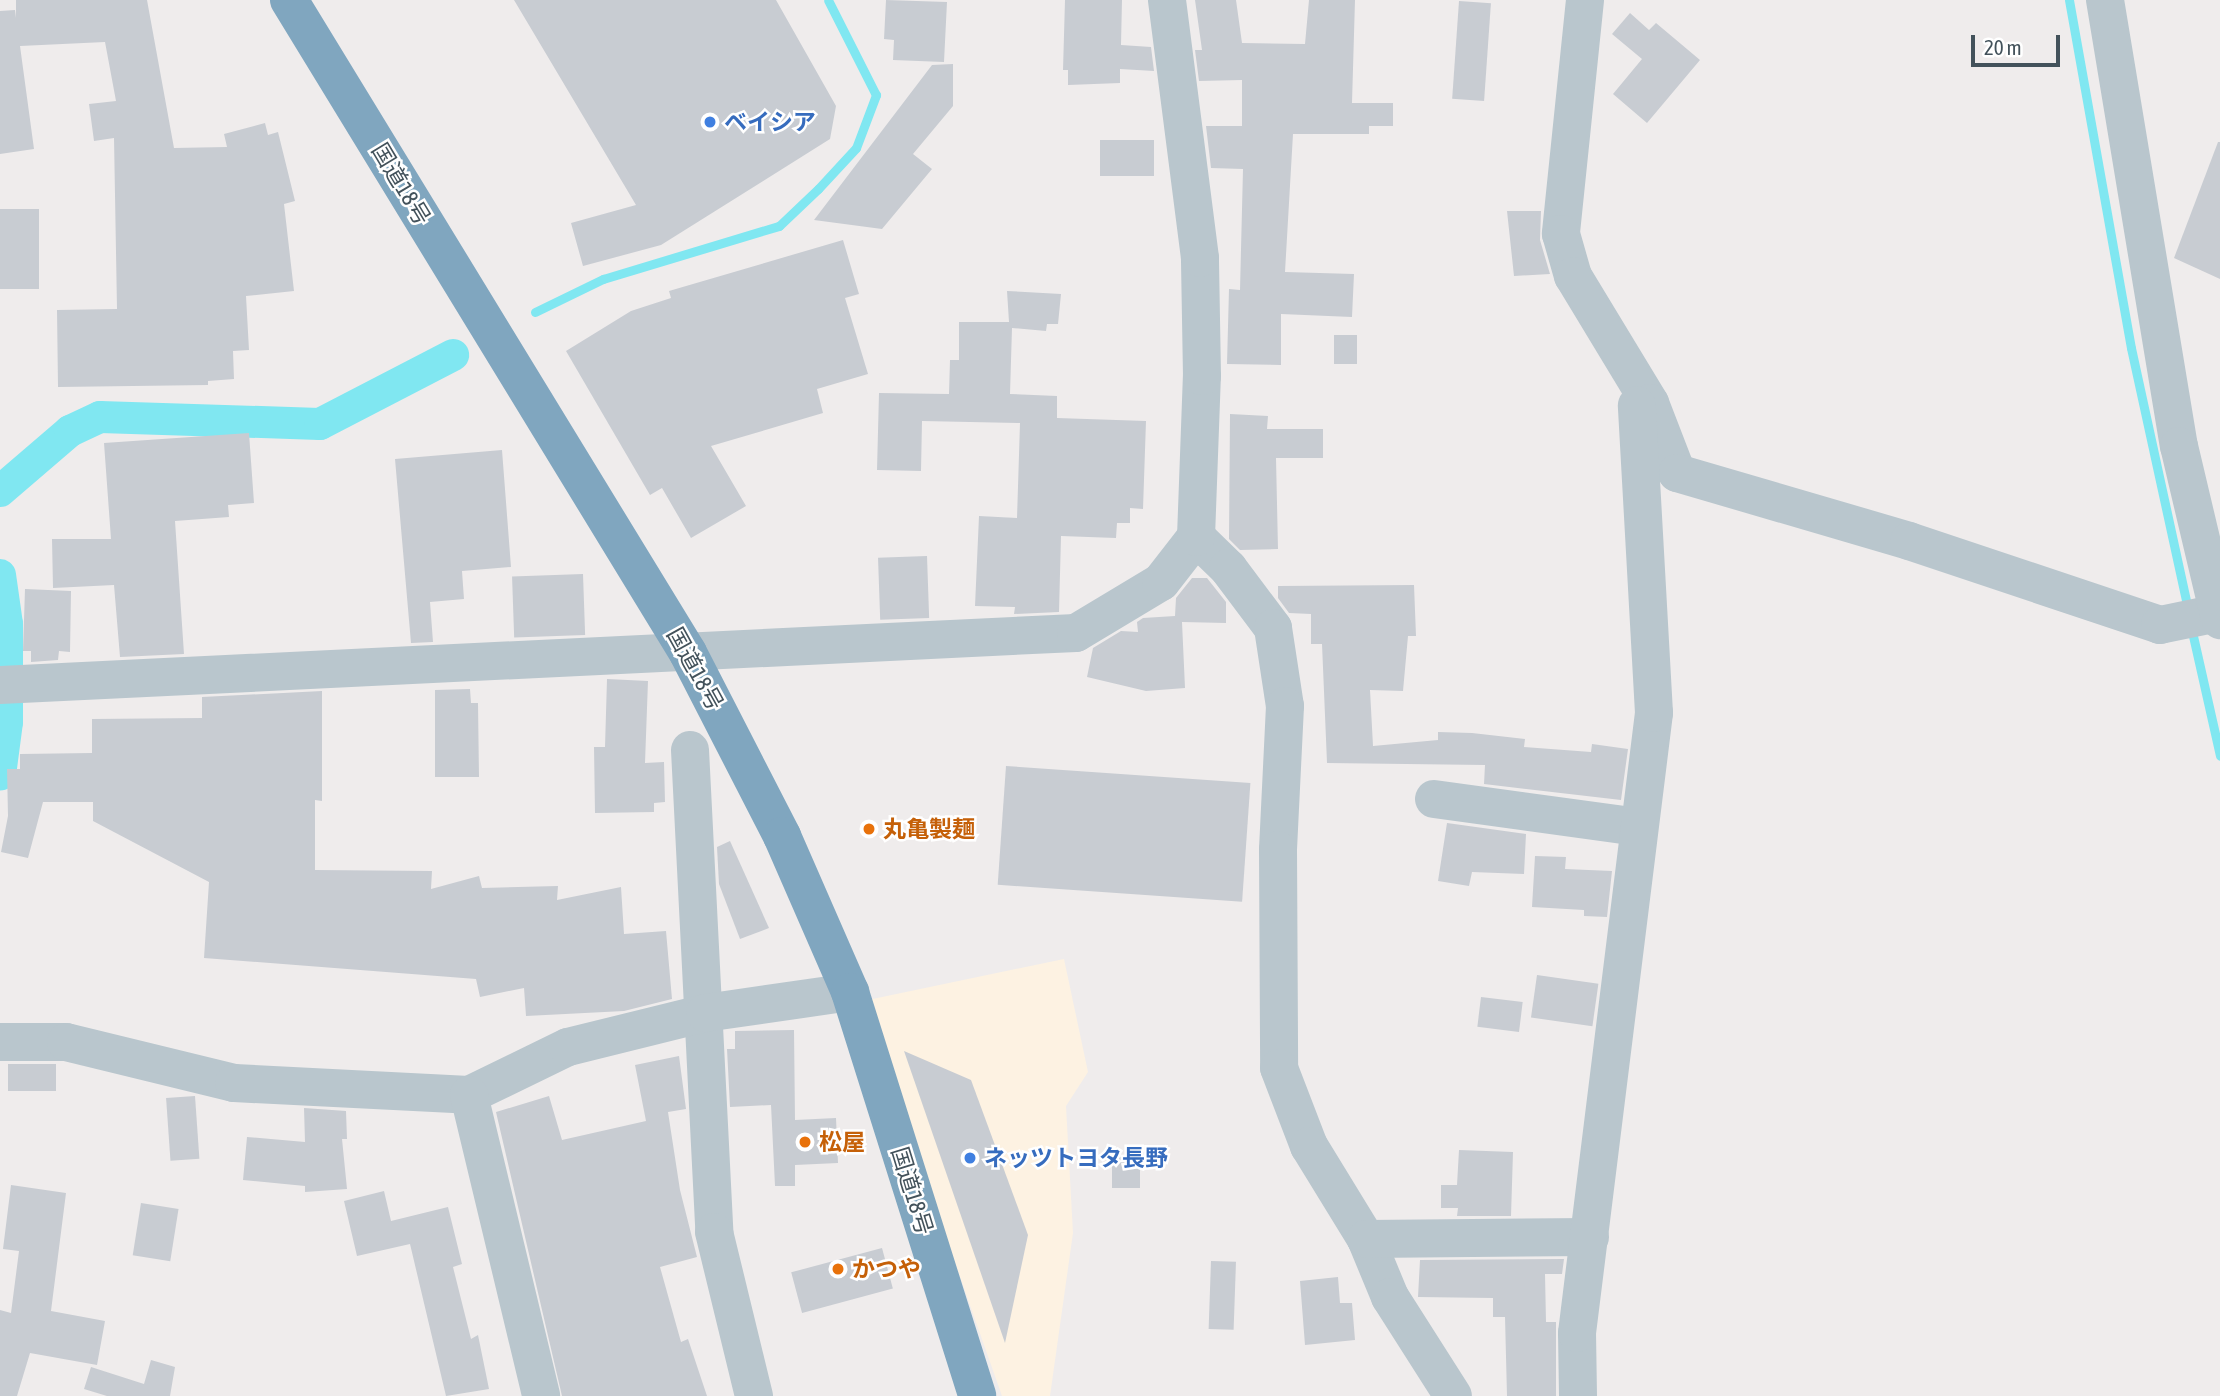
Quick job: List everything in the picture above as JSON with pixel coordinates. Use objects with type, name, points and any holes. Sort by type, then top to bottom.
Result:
[{"type":"highway","name":"国道18号","points":[[289,0],[688,653],[782,836],[850,992],[977,1396]]},
{"type":"street","points":[[15,685],[1076,633],[1161,582],[1196,537],[1202,376],[1200,258],[1167,0]]},
{"type":"street","points":[[1585,0],[1560,234],[1573,276],[1634,382],[1650,403],[1677,473],[1922,545],[2160,625],[2214,616],[2179,446],[2105,0]]},
{"type":"street","points":[[1578,1396],[1577,1332],[1630,930],[1639,827],[1654,713],[1643,456],[1634,382]]},
{"type":"street","points":[[1196,537],[1228,568],[1273,628],[1285,706],[1278,850],[1279,1068],[1309,1146],[1366,1239],[1390,1297],[1452,1396]]},
{"type":"street","points":[[690,750],[714,1233],[754,1396]]},
{"type":"street","points":[[1434,799],[1639,827]]},
{"type":"street","points":[[0,1042],[66,1042],[234,1083],[469,1095],[568,1047],[705,1013],[850,992]]},
{"type":"street","points":[[469,1095],[541,1396]]},
{"type":"street","points":[[1366,1239],[1590,1237]]},
{"type":"shaded area","name":"ネッツトヨタ長野","points":[[1064,959],[1088,1072],[1066,1106],[1073,1233],[1050,1396],[1002,1396],[863,1001]]},
{"type":"building","points":[[16,0],[147,0],[174,148],[227,147],[224,134],[265,123],[268,135],[278,132],[295,201],[284,204],[294,291],[246,296],[249,350],[233,351],[234,379],[208,381],[208,385],[58,387],[57,310],[117,309],[114,138],[94,141],[89,104],[116,101],[105,42],[20,46],[34,149],[0,154],[0,11],[15,10],[16,18]]},
{"type":"building","name":"ベイシア","points":[[514,0],[776,0],[836,106],[830,139],[661,245],[583,266],[571,223],[636,205]]},
{"type":"building","points":[[886,0],[947,2],[944,62],[893,60],[894,40],[884,39]]},
{"type":"building","points":[[1065,0],[1122,0],[1121,45],[1151,47],[1154,71],[1120,69],[1120,83],[1068,85],[1068,70],[1063,70]]},
{"type":"building","points":[[1195,0],[1236,0],[1242,43],[1305,44],[1309,0],[1355,0],[1352,103],[1393,103],[1393,126],[1369,126],[1369,134],[1293,134],[1285,272],[1354,274],[1352,317],[1281,314],[1281,365],[1227,364],[1229,289],[1240,290],[1243,169],[1211,168],[1206,126],[1242,126],[1242,80],[1199,81],[1195,50],[1202,50]]},
{"type":"building","points":[[1459,1],[1491,3],[1484,101],[1452,99]]},
{"type":"building","points":[[1630,13],[1649,30],[1656,23],[1700,60],[1647,123],[1613,94],[1642,59],[1612,34]]},
{"type":"building","points":[[953,64],[953,106],[913,154],[932,169],[882,229],[814,220],[932,65]]},
{"type":"building","points":[[1100,140],[1154,140],[1154,176],[1100,176]]},
{"type":"building","points":[[2220,142],[2220,279],[2174,258]]},
{"type":"building","points":[[0,209],[39,209],[39,289],[0,289]]},
{"type":"building","points":[[1507,211],[1541,211],[1540,240],[1550,274],[1514,276]]},
{"type":"building","points":[[843,240],[859,294],[845,298],[868,374],[817,389],[823,413],[711,446],[746,506],[691,538],[662,488],[650,495],[566,351],[631,311],[671,298],[669,291]]},
{"type":"building","points":[[1007,291],[1061,294],[1058,324],[1047,324],[1046,331],[1012,328],[1010,394],[1057,396],[1057,418],[1146,421],[1143,509],[1130,508],[1130,523],[1117,523],[1116,538],[1061,536],[1059,612],[1014,614],[1015,607],[975,606],[979,516],[1017,518],[1020,423],[922,421],[921,471],[877,470],[879,393],[949,394],[950,360],[959,360],[959,322],[1009,322]]},
{"type":"building","points":[[1334,335],[1357,335],[1357,364],[1334,364]]},
{"type":"building","points":[[1230,414],[1268,416],[1267,429],[1323,429],[1323,458],[1276,458],[1278,549],[1240,550],[1229,539]]},
{"type":"building","points":[[249,433],[254,503],[228,505],[229,517],[175,521],[184,654],[120,657],[114,585],[53,588],[52,539],[111,539],[104,443]]},
{"type":"building","points":[[502,450],[511,567],[462,571],[464,599],[430,602],[433,642],[411,643],[395,459]]},
{"type":"building","points":[[927,556],[929,618],[880,620],[878,558]]},
{"type":"building","points":[[583,574],[585,635],[514,637],[512,576]]},
{"type":"building","points":[[1192,578],[1207,578],[1226,602],[1226,623],[1182,622],[1185,688],[1146,691],[1087,677],[1093,648],[1121,631],[1138,632],[1137,622],[1143,618],[1175,616],[1176,598]]},
{"type":"building","points":[[1414,585],[1416,636],[1408,636],[1403,691],[1370,690],[1373,746],[1438,740],[1438,732],[1525,739],[1524,747],[1591,752],[1592,744],[1628,749],[1621,800],[1484,784],[1485,765],[1327,763],[1322,644],[1311,644],[1311,614],[1289,613],[1278,598],[1278,586]]},
{"type":"building","points":[[25,589],[71,591],[70,652],[59,651],[58,660],[31,662],[31,651],[23,651]]},
{"type":"building","points":[[607,679],[648,681],[645,763],[664,762],[665,802],[654,803],[654,812],[595,813],[594,747],[605,747]]},
{"type":"building","points":[[470,689],[471,703],[478,703],[479,777],[435,777],[435,690]]},
{"type":"building","points":[[322,691],[322,801],[315,800],[315,870],[432,871],[431,889],[479,876],[482,888],[558,886],[557,900],[621,887],[624,934],[666,931],[672,999],[624,1011],[526,1016],[524,988],[480,997],[476,979],[204,958],[209,882],[93,821],[93,802],[43,802],[28,858],[1,852],[8,816],[7,769],[20,769],[20,754],[92,753],[92,719],[202,718],[202,697]]},
{"type":"building","points":[[1006,766],[1250,783],[1242,902],[998,885]]},
{"type":"building","points":[[1447,823],[1526,834],[1524,874],[1472,872],[1469,886],[1438,881]]},
{"type":"building","points":[[730,841],[769,928],[740,939],[719,884],[717,847]]},
{"type":"building","points":[[1535,856],[1566,857],[1565,869],[1612,871],[1607,917],[1584,916],[1584,910],[1532,907]]},
{"type":"building","points":[[1537,975],[1598,984],[1592,1026],[1531,1018]]},
{"type":"building","points":[[1481,997],[1523,1002],[1519,1032],[1477,1027]]},
{"type":"building","points":[[794,1030],[795,1120],[836,1118],[838,1163],[795,1165],[795,1186],[775,1186],[771,1105],[730,1107],[727,1049],[735,1049],[735,1031]]},
{"type":"building","name":"ネッツトヨタ長野","points":[[904,1051],[971,1080],[1028,1235],[1005,1343]]},
{"type":"building","points":[[679,1056],[686,1109],[668,1112],[680,1190],[697,1257],[660,1267],[681,1342],[688,1339],[707,1396],[562,1396],[496,1112],[549,1096],[562,1140],[646,1121],[635,1065]]},
{"type":"building","points":[[8,1064],[56,1064],[56,1091],[8,1091]]},
{"type":"building","points":[[195,1096],[199,1159],[170,1161],[166,1098]]},
{"type":"building","points":[[304,1108],[346,1111],[347,1139],[342,1139],[347,1189],[305,1192],[305,1186],[243,1180],[247,1137],[305,1142]]},
{"type":"building","points":[[1459,1150],[1513,1152],[1511,1216],[1457,1216],[1458,1208],[1441,1208],[1441,1185],[1457,1185]]},
{"type":"building","points":[[1112,1157],[1140,1157],[1140,1188],[1112,1188]]},
{"type":"building","points":[[11,1185],[66,1193],[51,1311],[105,1321],[97,1365],[30,1353],[17,1396],[0,1396],[0,1310],[11,1313],[19,1251],[3,1249]]},
{"type":"building","points":[[384,1191],[391,1221],[448,1207],[462,1264],[453,1267],[471,1339],[478,1335],[489,1389],[446,1396],[410,1244],[357,1256],[344,1201]]},
{"type":"building","points":[[141,1203],[179,1209],[170,1261],[133,1255]]},
{"type":"building","name":"かつや","points":[[882,1248],[893,1289],[802,1313],[791,1272]]},
{"type":"building","points":[[1564,1259],[1562,1274],[1545,1274],[1546,1322],[1556,1322],[1556,1396],[1507,1396],[1505,1317],[1493,1317],[1493,1298],[1418,1297],[1420,1260]]},
{"type":"building","points":[[1211,1261],[1236,1262],[1234,1330],[1209,1329]]},
{"type":"building","points":[[1338,1277],[1340,1303],[1352,1303],[1355,1340],[1305,1345],[1300,1281]]},
{"type":"building","points":[[151,1360],[175,1367],[170,1396],[107,1396],[84,1389],[91,1367],[144,1384]]},
{"type":"waterway","points":[[535,312],[603,279],[779,226],[818,189],[856,148],[876,95],[828,0]]},
{"type":"waterway","points":[[2069,0],[2131,348],[2188,610]]},
{"type":"waterway","points":[[0,491],[70,431],[100,417],[320,424],[453,355]]},
{"type":"waterway","points":[[0,575],[7,624],[7,722],[0,775]]},
{"type":"waterway","points":[[2191,627],[2220,756]]},
{"type":"place","name":"ベイシア","points":[[710,122]]},
{"type":"place","name":"丸亀製麺","points":[[869,829]]},
{"type":"place","name":"松屋","points":[[805,1142]]},
{"type":"place","name":"ネッツトヨタ長野","points":[[970,1158]]},
{"type":"place","name":"かつや","points":[[838,1269]]}]
